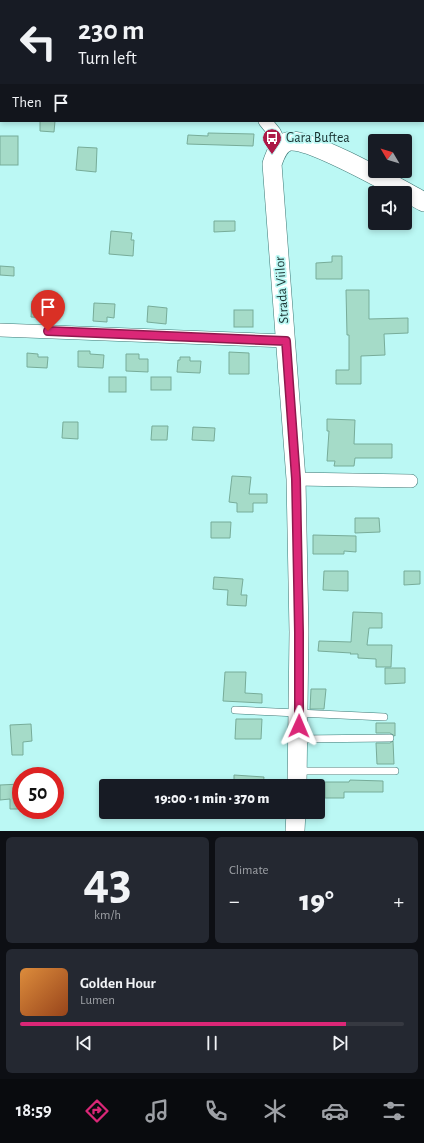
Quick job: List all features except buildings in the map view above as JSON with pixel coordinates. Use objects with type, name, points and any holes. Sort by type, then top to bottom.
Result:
[{"type":"main road","points":[[281,146],[289,141],[318,148],[424,202]]},
{"type":"main road","name":"Strada Viilor","points":[[281,146],[276,152],[272,164],[296,479],[299,632],[298,778]]},
{"type":"main road","points":[[295,831],[296,819]]},
{"type":"street","points":[[266,122],[274,132],[281,146]]},
{"type":"street","points":[[0,330],[286,341]]},
{"type":"street","points":[[296,479],[411,481]]},
{"type":"lane","points":[[235,710],[384,716]]},
{"type":"lane","points":[[299,739],[390,738]]},
{"type":"lane","points":[[298,778],[395,771]]},
{"type":"place","name":"Gara Buftea","points":[[272,155]]},
{"type":"route","points":[[48,331],[286,341],[296,479],[299,726]]}]
